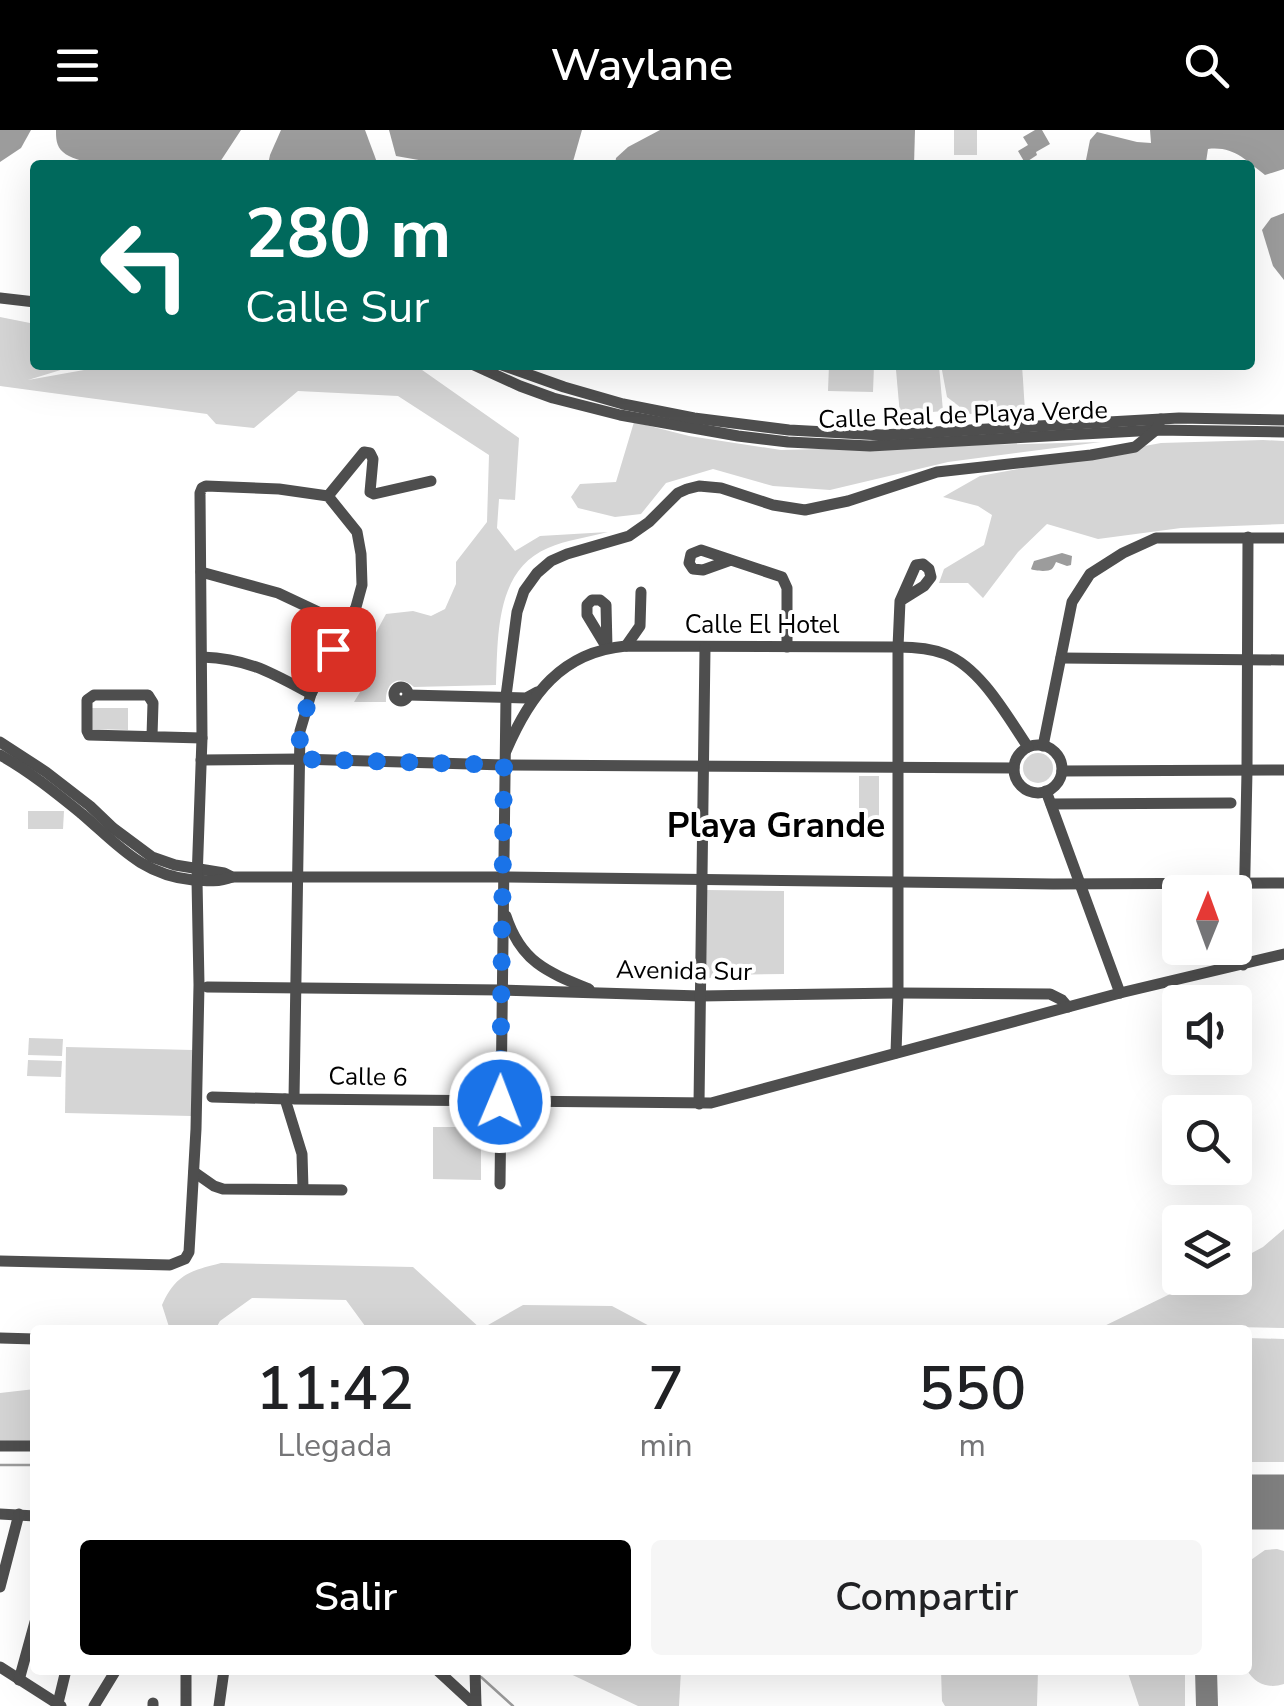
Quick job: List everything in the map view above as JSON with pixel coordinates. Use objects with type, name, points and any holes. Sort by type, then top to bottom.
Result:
[{"type":"street","points":[[0,298],[30,301]]},
{"type":"street","name":"Calle Real de Playa Verde","points":[[485,370],[553,398],[788,436],[882,440],[1284,420]]},
{"type":"street","name":"Calle Real de Playa Verde","points":[[516,370],[622,410]]},
{"type":"street","points":[[500,1184],[506,696],[517,612],[524,591],[537,573],[568,554],[629,536],[678,493],[698,486],[721,488],[773,505],[805,510],[848,501],[937,472],[1134,447],[1158,424]]},
{"type":"street","name":"Calle Real de Playa Verde","points":[[1179,424],[1284,432]]},
{"type":"street","points":[[0,1261],[170,1264],[180,1263],[188,1252],[204,876],[202,488],[328,496],[364,452],[373,459],[370,492],[374,494],[431,481]]},
{"type":"street","name":"Calle 6","points":[[328,496],[356,532],[361,554],[360,593],[311,694],[300,731],[289,1099],[711,1103],[1120,993],[1243,965]]},
{"type":"street","points":[[1044,746],[1072,602],[1090,574],[1144,541],[1162,537],[1284,538]]},
{"type":"street","points":[[1244,875],[1248,537]]},
{"type":"street","points":[[731,560],[784,579],[788,588],[788,647]]},
{"type":"street","points":[[201,572],[278,593],[346,626]]},
{"type":"street","points":[[626,646],[640,626],[640,592]]},
{"type":"street","points":[[896,1053],[900,601]]},
{"type":"street","name":"Calle El Hotel","points":[[504,760],[522,717],[556,674],[576,660],[607,648],[626,646],[932,650],[962,662],[979,679],[1028,747]]},
{"type":"street","points":[[699,1104],[705,648]]},
{"type":"street","points":[[202,657],[258,666],[311,694]]},
{"type":"street","points":[[1060,658],[1284,660]]},
{"type":"street","points":[[408,695],[526,698],[541,690]]},
{"type":"street","points":[[152,736],[153,703],[148,695],[94,695],[87,700],[89,735],[202,738]]},
{"type":"street","points":[[0,742],[46,772],[134,845],[204,876]]},
{"type":"street","points":[[1120,993],[1049,798],[1062,770],[1057,755],[1044,746],[1028,747],[1018,756],[1015,776],[1024,788],[1049,798],[1232,803]]},
{"type":"street","points":[[0,755],[65,800],[132,859],[169,876],[224,873],[232,877],[1162,882]]},
{"type":"street","points":[[202,760],[1014,768]]},
{"type":"street","points":[[1062,770],[1284,770]]},
{"type":"street","points":[[1252,882],[1284,883]]},
{"type":"street","points":[[503,907],[512,933],[539,967],[598,993]]},
{"type":"street","name":"Calle 6","points":[[1252,963],[1284,954]]},
{"type":"street","name":"Avenida Sur","points":[[207,987],[700,996],[1050,994],[1068,1008]]},
{"type":"street","points":[[212,1096],[289,1099],[302,1154],[304,1189]]},
{"type":"street","points":[[194,1172],[223,1189],[342,1190]]},
{"type":"street","points":[[0,1338],[30,1339]]},
{"type":"street","points":[[0,1446],[30,1446]]},
{"type":"street","points":[[0,1514],[30,1515]]},
{"type":"street","points":[[0,1586],[19,1514]]},
{"type":"street","points":[[19,1680],[30,1640]]},
{"type":"street","points":[[0,1667],[59,1704],[65,1675]]},
{"type":"street","points":[[94,1706],[113,1675]]},
{"type":"street","points":[[186,1675],[186,1706]]},
{"type":"street","points":[[219,1706],[223,1675]]},
{"type":"street","points":[[443,1675],[476,1706]]},
{"type":"street","points":[[475,1677],[476,1706]]},
{"type":"shaded area","points":[[0,130],[31,130],[21,148],[0,162]]},
{"type":"shaded area","points":[[56,130],[241,130],[221,160],[79,160],[63,152]]},
{"type":"shaded area","points":[[281,130],[365,130],[376,160],[269,160]]},
{"type":"shaded area","points":[[389,130],[582,130],[573,160],[419,160],[396,156]]},
{"type":"shaded area","points":[[660,130],[915,130],[914,160],[616,160],[628,147]]},
{"type":"shaded area","points":[[954,130],[977,130],[977,155],[954,155]]},
{"type":"shaded area","points":[[1042,130],[1050,144],[1030,160],[1023,160],[1018,151],[1028,145],[1023,137]]},
{"type":"shaded area","points":[[1150,130],[1284,130],[1284,169],[1265,175],[1255,167],[1255,160],[1217,149],[1208,149],[1206,160],[1086,160],[1090,140],[1097,132],[1151,143]]},
{"type":"shaded area","points":[[1284,213],[1284,280],[1273,266],[1262,230],[1271,218]]},
{"type":"shaded area","points":[[0,317],[30,323],[30,370],[61,370],[28,380],[84,370],[422,370],[519,438],[515,500],[499,499],[497,528],[515,551],[540,536],[608,532],[548,548],[518,572],[509,588],[499,626],[496,685],[414,687],[398,681],[390,685],[386,702],[354,702],[373,671],[360,662],[386,614],[413,611],[431,616],[445,609],[456,584],[456,562],[487,522],[489,455],[398,396],[298,391],[254,428],[216,424],[207,414],[0,386]]},
{"type":"shaded area","points":[[829,370],[874,370],[873,392],[828,391]]},
{"type":"shaded area","points":[[896,370],[939,370],[943,411],[900,415]]},
{"type":"shaded area","points":[[942,370],[1022,370],[1025,411],[969,414],[947,397]]},
{"type":"shaded area","points":[[634,422],[689,436],[781,450],[1101,442],[948,462],[830,490],[773,486],[713,469],[666,483],[641,514],[615,517],[578,508],[571,497],[580,484],[616,482]]},
{"type":"shaded area","points":[[1284,441],[1284,524],[1181,528],[1098,539],[1047,524],[1018,552],[983,598],[968,583],[939,583],[944,569],[984,545],[992,515],[978,506],[943,497],[980,476],[1161,443]]},
{"type":"shaded area","points":[[1062,553],[1072,556],[1071,565],[1056,562],[1050,570],[1031,569],[1034,561]]},
{"type":"shaded area","points":[[92,708],[128,708],[128,730],[92,729]]},
{"type":"shaded area","points":[[1038,753],[1049,757],[1053,768],[1049,779],[1038,783],[1027,779],[1023,768],[1027,757]]},
{"type":"shaded area","points":[[859,776],[879,776],[879,824],[859,824]]},
{"type":"shaded area","points":[[28,811],[64,811],[63,829],[28,829]]},
{"type":"shaded area","points":[[707,890],[784,891],[784,974],[705,978]]},
{"type":"shaded area","points":[[29,1038],[63,1039],[62,1056],[28,1055]]},
{"type":"shaded area","points":[[66,1047],[193,1050],[191,1116],[65,1113]]},
{"type":"shaded area","points":[[28,1060],[62,1061],[61,1077],[27,1076]]},
{"type":"shaded area","points":[[433,1127],[481,1127],[481,1180],[433,1179]]},
{"type":"shaded area","points":[[1284,1229],[1284,1328],[1106,1325],[1168,1295],[1252,1295],[1252,1253]]},
{"type":"shaded area","points":[[221,1263],[413,1267],[477,1325],[364,1325],[346,1300],[252,1298],[218,1325],[168,1325],[162,1305],[173,1286],[192,1272]]},
{"type":"shaded area","points":[[523,1305],[612,1306],[648,1325],[488,1325]]},
{"type":"shaded area","points":[[1252,1338],[1284,1339],[1284,1462],[1252,1462]]},
{"type":"shaded area","points":[[30,1390],[30,1445],[0,1446],[0,1393]]},
{"type":"shaded area","points":[[1265,1550],[1284,1551],[1284,1684],[1273,1686],[1250,1675],[1252,1559]]},
{"type":"shaded area","points":[[573,1675],[681,1675],[679,1706],[638,1706]]},
{"type":"shaded area","points":[[941,1675],[1038,1675],[1037,1706],[945,1706]]},
{"type":"shaded area","points":[[1129,1675],[1185,1675],[1185,1706],[1139,1706]]},
{"type":"waterway","points":[[0,1465],[30,1465]]},
{"type":"waterway","points":[[481,1677],[513,1706]]},
{"type":"taxiway","points":[[1206,1675],[1207,1706]]},
{"type":"runway","points":[[1252,1502],[1284,1502]]},
{"type":"district","name":"Playa Grande","points":[[776,825]]},
{"type":"route","points":[[333,649],[303,716],[299,759],[504,765],[500,1102]]}]
